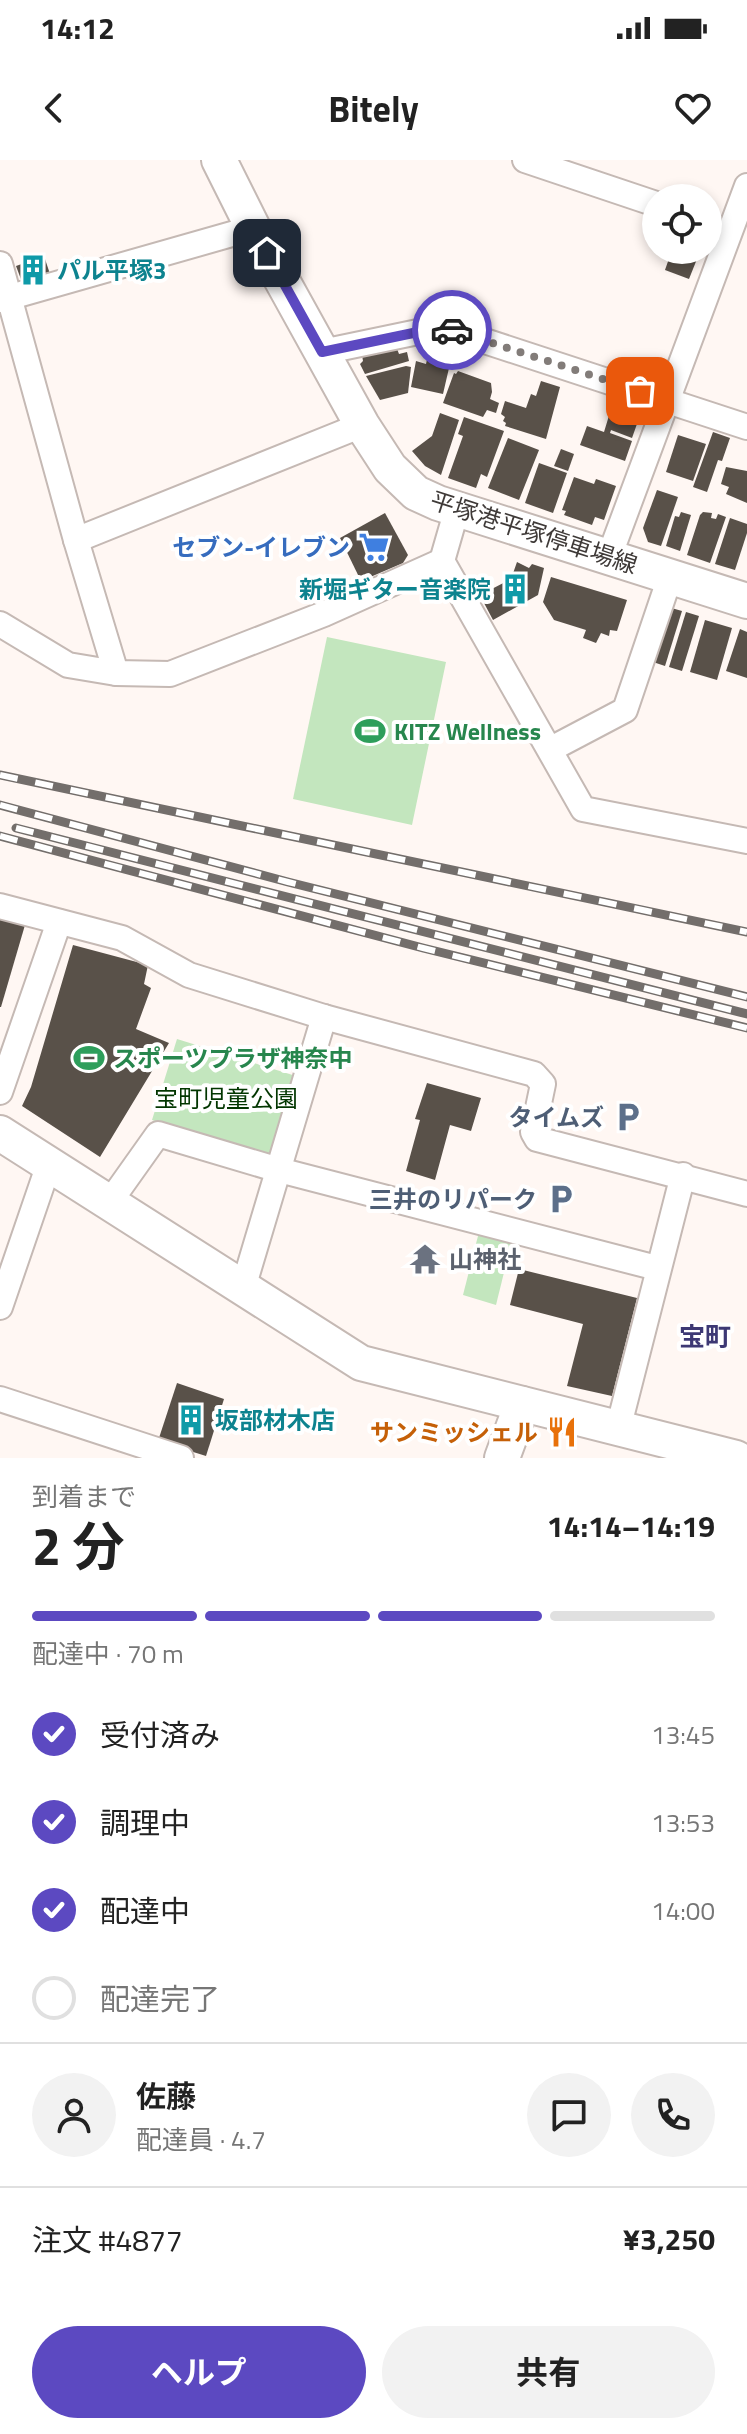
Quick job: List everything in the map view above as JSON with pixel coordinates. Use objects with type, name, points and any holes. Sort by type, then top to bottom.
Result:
[{"type":"street","name":"平塚港平塚停車場線","points":[[219,160],[362,425],[390,468],[416,493],[457,509],[747,601]]},
{"type":"street","points":[[534,161],[642,199]]},
{"type":"street","points":[[609,557],[668,400],[739,232],[747,186]]},
{"type":"street","points":[[5,298],[253,228]]},
{"type":"street","points":[[0,264],[5,298],[116,673]]},
{"type":"street","points":[[322,352],[442,327],[747,427]]},
{"type":"street","points":[[76,540],[362,425]]},
{"type":"street","points":[[457,509],[442,561],[583,809],[746,836]]},
{"type":"street","points":[[0,624],[68,665],[116,673],[170,674],[324,614],[442,561]]},
{"type":"street","points":[[551,749],[625,710],[670,577]]},
{"type":"street","points":[[0,906],[122,938],[189,975],[324,1017],[534,1074],[543,1087],[533,1132],[535,1138],[747,1194]]},
{"type":"street","points":[[0,1092],[59,922]]},
{"type":"street","points":[[243,1288],[324,1017]]},
{"type":"street","points":[[0,1133],[361,1363],[736,1458]]},
{"type":"street","points":[[109,1203],[158,1134],[279,1170],[657,1268]]},
{"type":"street","points":[[0,1307],[11,1237],[49,1164]]},
{"type":"street","points":[[618,1429],[683,1175]]},
{"type":"street","points":[[0,1399],[181,1458]]},
{"type":"street","points":[[502,1458],[522,1404]]},
{"type":"green space","name":"KITZ Wellness","points":[[327,637],[446,662],[412,825],[293,799]]},
{"type":"green space","name":"宝町児童公園","points":[[177,1039],[299,1077],[275,1157],[152,1120]]},
{"type":"green space","points":[[479,1232],[512,1240],[496,1305],[463,1295]]},
{"type":"building","name":"パル平塚3","points":[[44,256],[50,274],[22,282],[16,266]]},
{"type":"building","points":[[667,264],[695,264],[689,279],[665,270]]},
{"type":"building","points":[[396,346],[399,354],[407,352],[409,361],[365,374],[360,364],[362,355]]},
{"type":"building","points":[[436,351],[452,355],[443,394],[411,387],[416,361],[426,364],[428,355],[433,356]]},
{"type":"building","points":[[411,367],[408,393],[380,400],[366,376]]},
{"type":"building","points":[[458,371],[491,383],[490,399],[499,403],[496,413],[487,410],[483,417],[443,403],[454,373]]},
{"type":"building","points":[[541,381],[560,387],[546,439],[505,426],[505,417],[501,414],[505,401],[526,408],[531,394],[536,396]]},
{"type":"building","points":[[615,396],[643,407],[632,438],[611,430],[610,433],[632,441],[625,461],[580,445],[587,426],[604,432]]},
{"type":"building","points":[[440,413],[459,420],[441,475],[425,466],[412,451],[432,436]]},
{"type":"building","points":[[464,417],[504,431],[487,477],[481,474],[476,488],[448,478],[463,436],[458,434]]},
{"type":"building","points":[[713,432],[730,438],[722,461],[718,460],[707,492],[693,487]]},
{"type":"building","points":[[678,435],[706,444],[693,481],[666,472]]},
{"type":"building","points":[[508,438],[539,450],[519,500],[488,488]]},
{"type":"building","points":[[561,449],[574,454],[568,471],[554,466]]},
{"type":"building","points":[[539,463],[567,473],[553,513],[525,503]]},
{"type":"building","points":[[726,467],[747,471],[747,503],[726,494],[729,487],[721,484]]},
{"type":"building","points":[[574,477],[594,484],[596,479],[616,486],[604,520],[595,517],[592,525],[564,515],[566,511],[562,510]]},
{"type":"building","points":[[657,490],[678,497],[661,546],[648,542],[643,528]]},
{"type":"building","points":[[681,512],[691,515],[680,551],[666,546],[675,516],[679,517]]},
{"type":"building","points":[[703,512],[712,513],[711,518],[716,519],[718,514],[726,517],[710,563],[687,555]]},
{"type":"building","name":"セブン-イレブン","points":[[385,513],[408,555],[403,563],[361,581],[340,538]]},
{"type":"building","points":[[730,518],[747,524],[735,570],[715,564]]},
{"type":"building","name":"新堀ギター音楽院","points":[[517,562],[529,568],[532,564],[544,568],[538,595],[493,620],[475,586],[480,584],[486,592],[511,579]]},
{"type":"building","points":[[551,577],[627,600],[617,631],[610,630],[609,636],[601,633],[596,643],[583,638],[586,630],[554,620],[543,602]]},
{"type":"building","points":[[668,607],[682,611],[665,666],[650,661]]},
{"type":"building","points":[[686,612],[699,616],[682,671],[669,667]]},
{"type":"building","points":[[705,620],[732,628],[717,680],[690,672]]},
{"type":"building","points":[[740,629],[747,632],[747,678],[726,671]]},
{"type":"building","points":[[0,917],[25,925],[1,1007],[0,1007]]},
{"type":"building","points":[[73,945],[148,965],[144,984],[151,988],[136,1029],[169,1043],[100,1157],[22,1106],[31,1087]]},
{"type":"building","points":[[427,1083],[481,1098],[471,1131],[450,1125],[435,1180],[406,1171],[420,1120],[415,1119]]},
{"type":"building","points":[[519,1269],[637,1298],[612,1396],[567,1386],[583,1324],[510,1305]]},
{"type":"building","name":"坂部材木店","points":[[177,1383],[224,1399],[206,1456],[158,1441]]},
{"type":"railway","points":[[0,775],[747,932]]},
{"type":"railway","points":[[0,805],[288,882],[747,997]]},
{"type":"railway","points":[[16,828],[747,1014]]},
{"type":"railway","points":[[0,836],[423,948],[747,1028]]},
{"type":"way so far","points":[[452,330],[640,391]]},
{"type":"place","name":"パル平塚3","points":[[33,270]]},
{"type":"place","name":"セブン-イレブン","points":[[374,547]]},
{"type":"place","name":"新堀ギター音楽院","points":[[515,589]]},
{"type":"place","name":"KITZ Wellness","points":[[370,731]]},
{"type":"place","name":"スポーツプラザ神奈中","points":[[89,1058]]},
{"type":"place","name":"タイムズ","points":[[628,1117]]},
{"type":"place","name":"三井のリパーク","points":[[561,1199]]},
{"type":"place","name":"山神社","points":[[425,1259]]},
{"type":"place","name":"坂部材木店","points":[[191,1420]]},
{"type":"place","name":"サンミッシェル","points":[[562,1432]]},
{"type":"district","name":"宝町","points":[[705,1336]]},
{"type":"route","points":[[267,253],[322,352],[442,327],[452,330]]}]
